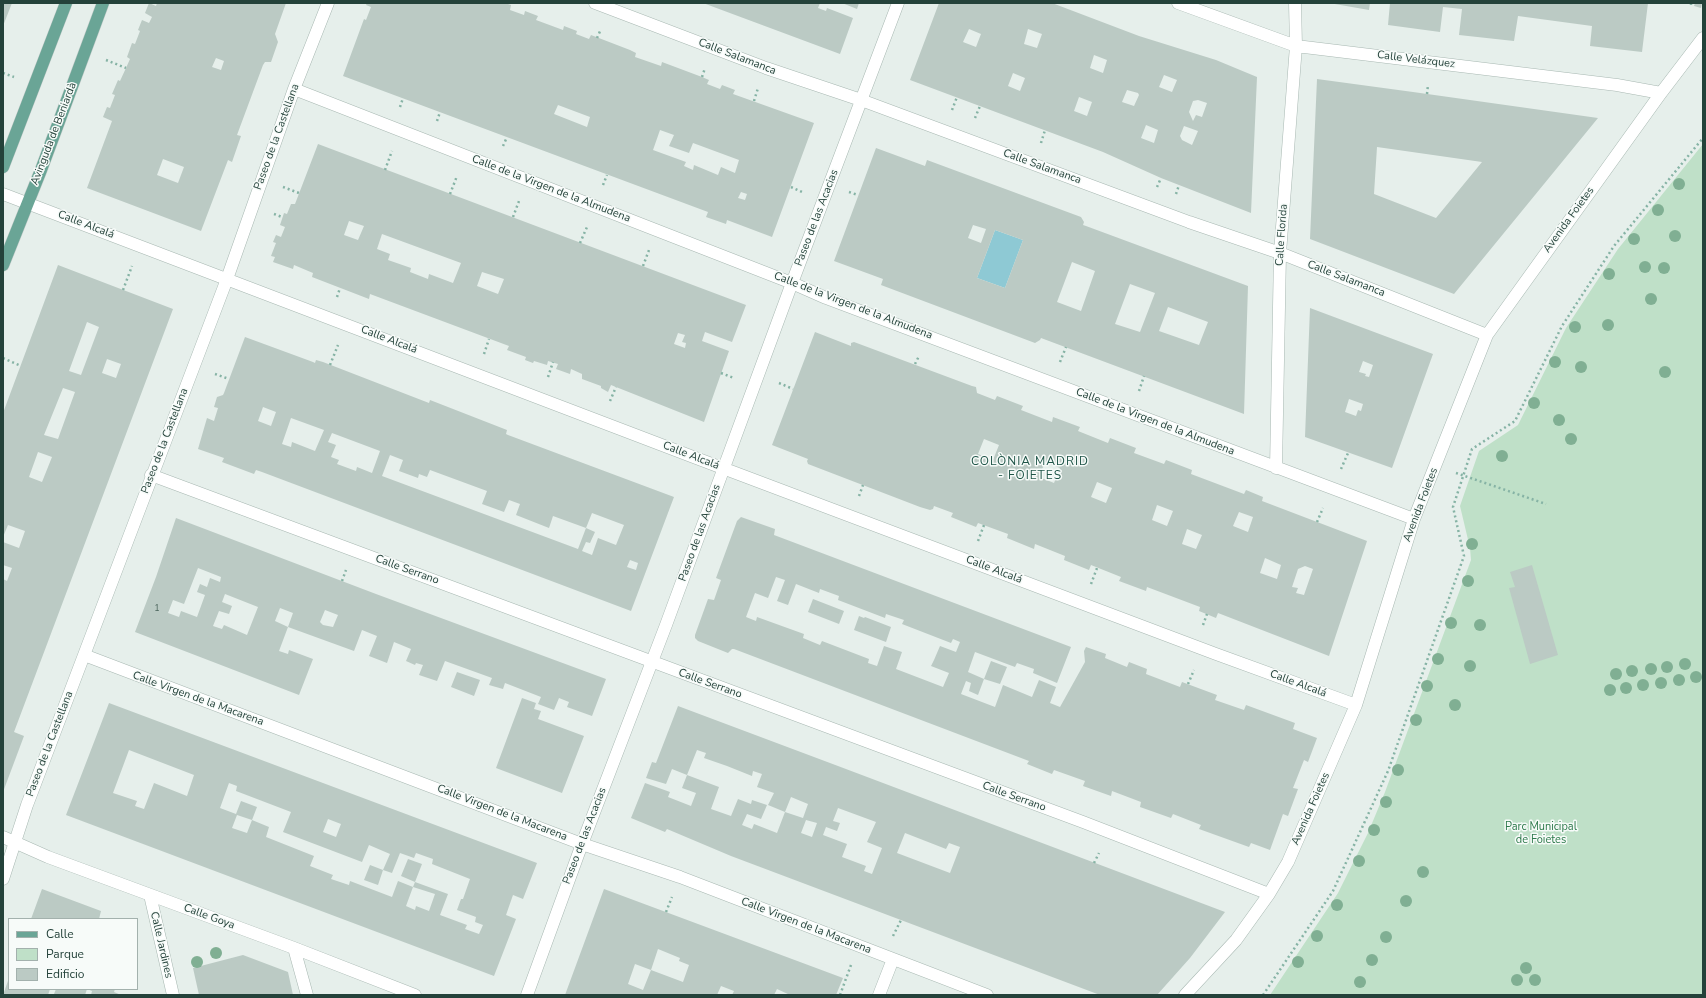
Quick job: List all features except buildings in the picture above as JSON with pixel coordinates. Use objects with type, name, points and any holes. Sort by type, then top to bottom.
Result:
[{"type":"main road","points":[[3,167],[66,3]]},
{"type":"main road","name":"Avinguda de Beniardà","points":[[3,265],[44,163],[103,3]]},
{"type":"street","name":"Paseo de la Castellana","points":[[3,879],[27,805],[151,475],[227,279],[294,89],[328,3]]},
{"type":"street","name":"Calle Salamanca","points":[[595,3],[766,68],[861,100],[1190,222],[1280,253],[1487,335]]},
{"type":"street","name":"Paseo de las Acacias","points":[[527,995],[582,844],[652,662],[792,283],[898,3]]},
{"type":"street","name":"Calle Velázquez","points":[[1178,3],[1296,46],[1609,84],[1661,93]]},
{"type":"street","name":"Calle Florida","points":[[1276,468],[1280,253],[1296,46],[1295,3]]},
{"type":"street","name":"Avenida Foietes","points":[[1185,995],[1236,940],[1288,862],[1356,705],[1414,519],[1487,335],[1661,93],[1703,38]]},
{"type":"street","name":"Calle de la Virgen de la Almudena","points":[[294,89],[792,283],[826,298],[1414,519]]},
{"type":"street","name":"Calle Alcalá","points":[[3,194],[724,468],[1356,705]]},
{"type":"street","name":"Calle Serrano","points":[[151,475],[1090,825],[1268,894]]},
{"type":"street","name":"Calle Virgen de la Macarena","points":[[84,655],[582,844],[680,877],[987,995]]},
{"type":"street","name":"Calle Goya","points":[[3,838],[48,857],[294,948],[415,995]]},
{"type":"street","name":"Calle Jardines","points":[[150,895],[173,995]]},
{"type":"street","points":[[294,948],[307,995]]},
{"type":"street","points":[[879,995],[893,959]]},
{"type":"path","points":[[1263,995],[1333,891],[1388,770],[1464,556],[1453,507],[1472,449],[1515,421],[1562,326],[1610,253],[1703,138]]},
{"type":"path","points":[[3,358],[21,366]]},
{"type":"path","points":[[1435,468],[1463,475],[1546,504]]},
{"type":"path","points":[[840,995],[858,946]]},
{"type":"green space","name":"Parc Municipal de Foietes","points":[[1703,144],[1703,995],[1270,995],[1338,893],[1368,833],[1385,792],[1471,560],[1470,548],[1460,506],[1479,451],[1518,425],[1566,328],[1618,249]]},
{"type":"water","points":[[995,230],[1023,240],[1005,288],[977,278]]},
{"type":"district","name":"COLÒNIA MADRID - FOIETES","points":[[1030,469]]}]
